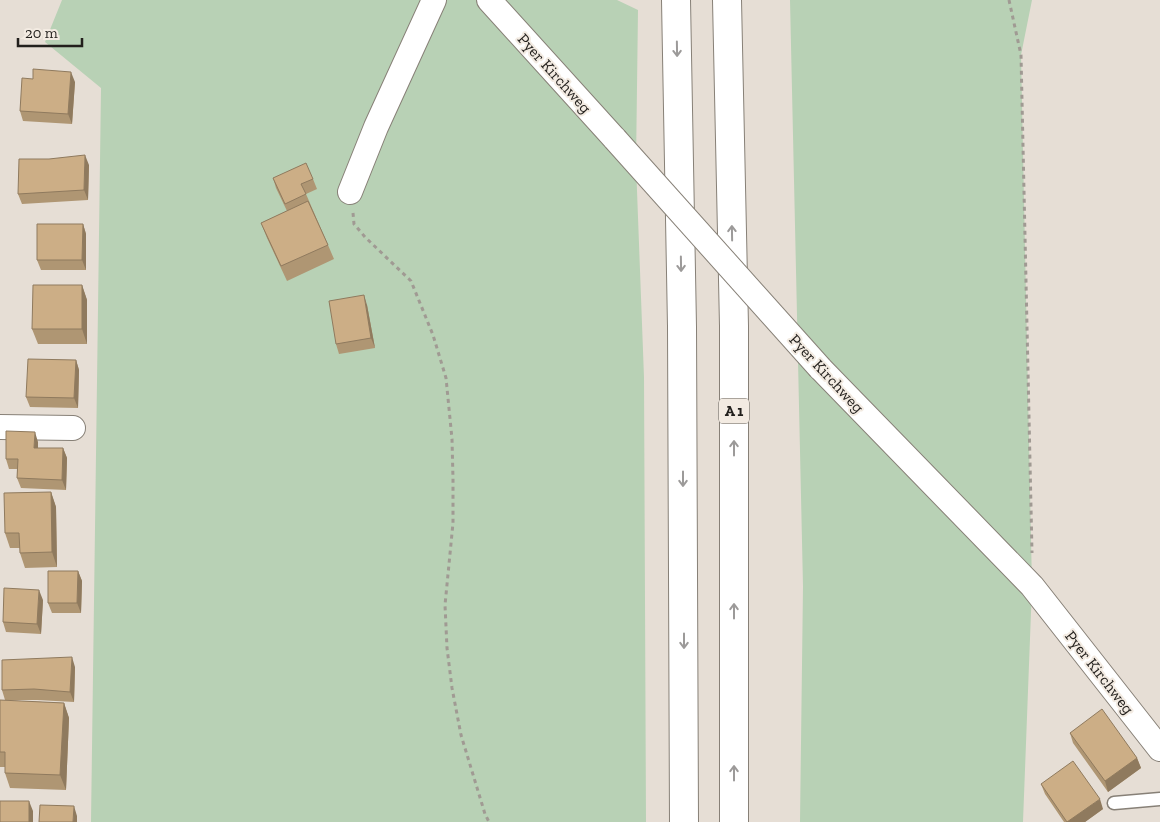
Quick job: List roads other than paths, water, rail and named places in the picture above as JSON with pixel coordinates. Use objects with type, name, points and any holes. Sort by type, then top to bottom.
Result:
[{"type":"highway","points":[[676,0],[682,336],[684,822]]},
{"type":"highway","name":"A 1","points":[[727,0],[734,326],[734,822]]},
{"type":"street","points":[[350,192],[376,127],[434,0]]},
{"type":"street","name":"Pyer Kirchweg","points":[[489,0],[820,368],[1032,586],[1160,749]]},
{"type":"street","points":[[0,427],[73,428]]},
{"type":"lane","points":[[1114,803],[1160,799]]}]
